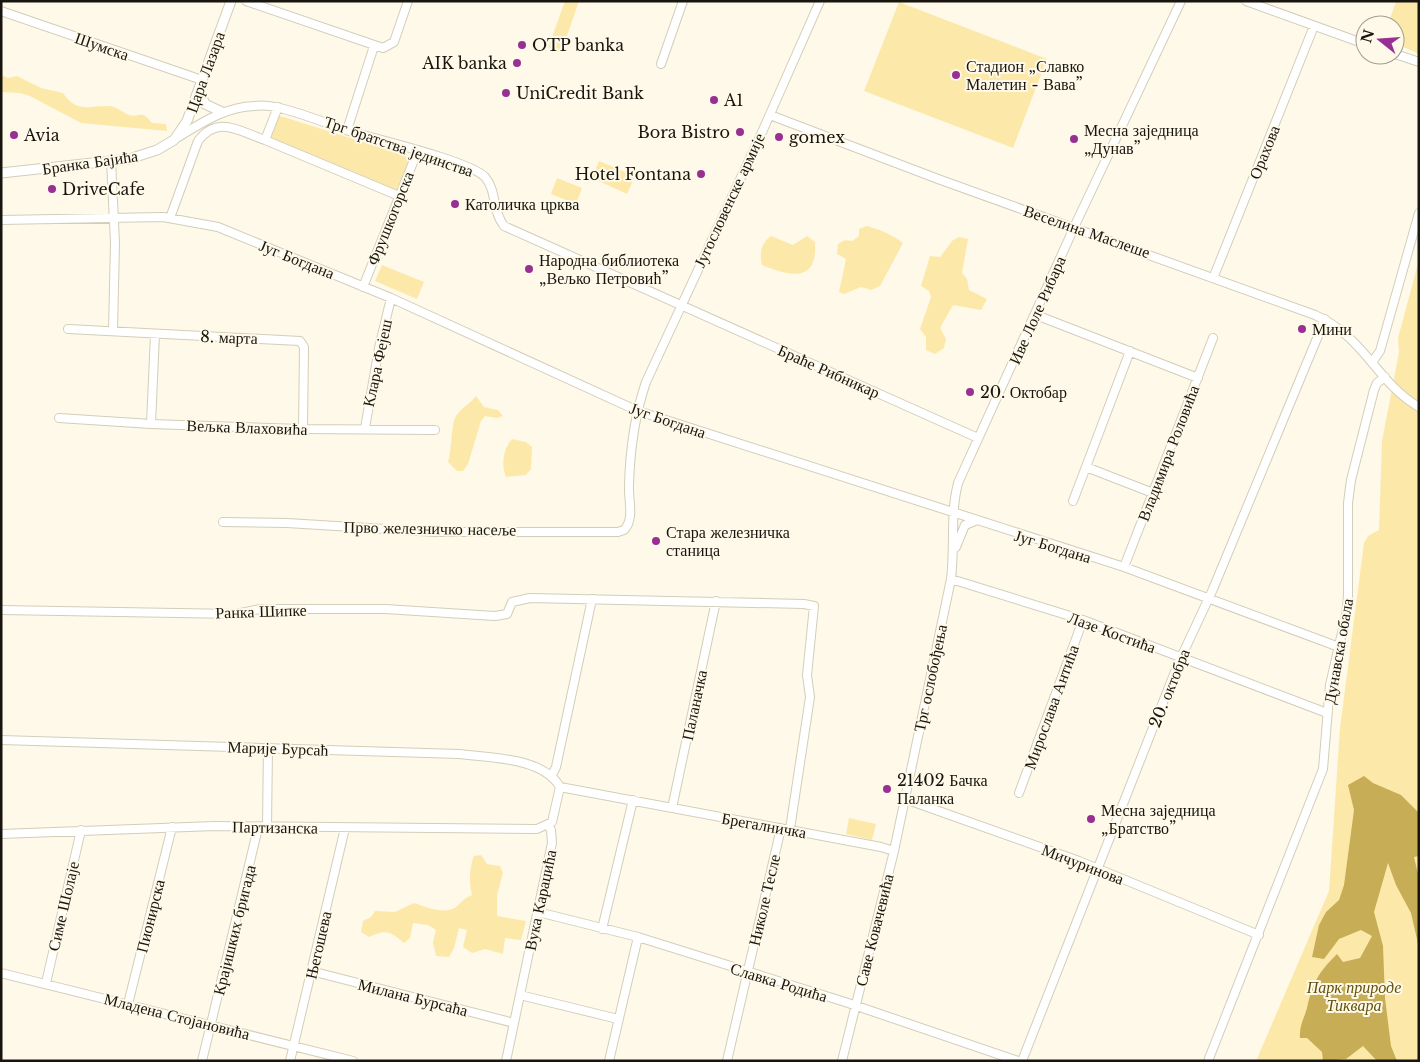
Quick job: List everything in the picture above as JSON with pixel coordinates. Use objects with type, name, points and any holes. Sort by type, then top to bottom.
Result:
[{"type":"main road","name":"Цара Лазара","points":[[174,140],[187,121],[231,1]]},
{"type":"main road","points":[[199,90],[205,104],[222,112]]},
{"type":"main road","name":"Бранка Бајића","points":[[1,173],[144,155],[174,140]]},
{"type":"street","points":[[246,1],[383,48],[394,42],[408,1]]},
{"type":"street","points":[[662,64],[683,1]]},
{"type":"street","name":"Југословенске армије","points":[[630,518],[629,484],[638,410],[653,364],[770,115],[820,1]]},
{"type":"street","name":"Иве Лоле Рибара","points":[[953,514],[958,483],[978,438],[1036,315],[1074,227],[1181,1]]},
{"type":"street","points":[[1246,1],[1355,40]]},
{"type":"street","name":"Шумска","points":[[1,11],[202,80]]},
{"type":"street","name":"Орахова","points":[[1214,276],[1314,26]]},
{"type":"street","points":[[347,130],[374,46]]},
{"type":"street","points":[[1405,57],[1419,62]]},
{"type":"street","name":"Трг братства јединства","points":[[174,140],[222,112],[254,106],[278,107],[320,119],[347,130],[418,150],[466,166],[485,177],[491,190],[496,211],[504,226],[680,305]]},
{"type":"street","points":[[265,140],[278,107]]},
{"type":"street","name":"Веселина Маслеше","points":[[770,115],[1074,227],[1214,276],[1325,319],[1353,339],[1403,396],[1419,407]]},
{"type":"street","points":[[170,218],[198,141],[204,132],[212,127],[220,126],[265,140],[399,196]]},
{"type":"street","name":"Фрушкогорска","points":[[363,287],[418,150]]},
{"type":"street","points":[[111,160],[114,217],[113,331]]},
{"type":"street","points":[[1373,362],[1380,351],[1419,213]]},
{"type":"street","name":"Југ Богдана","points":[[1,220],[114,217],[170,218],[218,227],[391,298],[638,410],[953,514],[1124,568],[1208,597],[1339,647]]},
{"type":"street","name":"Клара Фејеш","points":[[365,428],[379,348],[391,298]]},
{"type":"street","name":"Браће Рибникар","points":[[680,305],[978,438]]},
{"type":"street","points":[[1036,315],[1198,378]]},
{"type":"street","name":"20. октобра","points":[[1022,1061],[1182,658],[1325,319]]},
{"type":"street","name":"8. марта","points":[[68,329],[300,341],[304,347],[303,430]]},
{"type":"street","points":[[151,424],[155,334]]},
{"type":"street","name":"Владимира Роловића","points":[[1124,568],[1213,338]]},
{"type":"street","points":[[1073,501],[1130,351]]},
{"type":"street","name":"Дунавска обала","points":[[1208,1061],[1323,769],[1330,685],[1348,596],[1349,537],[1347,510],[1351,480],[1374,390],[1377,383],[1385,376]]},
{"type":"street","name":"Вељка Влаховића","points":[[59,418],[303,430],[365,428],[435,430]]},
{"type":"street","points":[[1086,467],[1153,493]]},
{"type":"street","name":"Трг ослобођења","points":[[905,799],[951,578],[954,556],[953,514]]},
{"type":"street","name":"Прво железничко насеље","points":[[223,522],[287,523],[435,532],[618,532],[624,530],[630,518]]},
{"type":"street","name":"Трг ослобођења","points":[[954,556],[962,530],[969,522],[975,521]]},
{"type":"street","name":"Лазе Костића","points":[[951,578],[1082,620],[1327,713]]},
{"type":"street","name":"Ранка Шипке","points":[[1,610],[236,614],[260,609],[385,609],[495,616],[507,614],[512,602],[521,598],[592,599]]},
{"type":"street","points":[[560,787],[552,775],[555,773],[592,599],[804,604],[814,606],[806,675],[810,696],[790,829]]},
{"type":"street","name":"Паланачка","points":[[672,808],[716,601]]},
{"type":"street","name":"Мирослава Антића","points":[[1019,793],[1082,620]]},
{"type":"street","name":"Марије Бурсаћ","points":[[1,740],[459,754],[525,764],[552,775]]},
{"type":"street","points":[[267,826],[268,747]]},
{"type":"street","name":"Брегалничка","points":[[560,787],[882,846],[894,851]]},
{"type":"street","name":"Вука Караџића","points":[[506,1061],[552,843],[551,830],[548,825],[554,817],[560,787]]},
{"type":"street","name":"Саве Ковачевића","points":[[842,1061],[905,799]]},
{"type":"street","name":"Мичуринова","points":[[905,799],[1098,869],[1259,935]]},
{"type":"street","points":[[602,929],[633,800]]},
{"type":"street","name":"Партизанска","points":[[1,834],[172,827],[258,828],[267,826],[537,829],[548,825]]},
{"type":"street","name":"Пионирска","points":[[128,1004],[172,827]]},
{"type":"street","name":"Крајишких бригада","points":[[202,1061],[258,828]]},
{"type":"street","name":"Његошева","points":[[290,1061],[344,828]]},
{"type":"street","name":"Николе Тесле","points":[[727,1061],[781,828]]},
{"type":"street","name":"Симе Шолаје","points":[[46,983],[81,830]]},
{"type":"street","name":"Славка Родића","points":[[538,912],[638,938],[856,1006],[1018,1061]]},
{"type":"street","points":[[609,1061],[638,938]]},
{"type":"street","name":"Милана Бурсаћа","points":[[311,972],[514,1023]]},
{"type":"street","name":"Младена Стојановића","points":[[1,973],[353,1061]]},
{"type":"street","points":[[520,995],[618,1019]]},
{"type":"green space","points":[[565,1],[579,1],[561,53],[548,48]]},
{"type":"green space","points":[[1396,1],[1419,1],[1419,54],[1405,48],[1405,15],[1391,15]]},
{"type":"green space","name":"Стадион „Славко Малетин - Вава”","points":[[899,2],[1047,59],[1013,148],[864,91]]},
{"type":"green space","points":[[1,75],[8,78],[17,76],[41,88],[63,93],[78,106],[111,106],[129,115],[143,115],[152,123],[166,124],[167,131],[81,123],[30,96],[20,93],[1,92]]},
{"type":"green space","points":[[277,115],[411,157],[396,191],[268,138]]},
{"type":"green space","points":[[599,161],[635,176],[627,194],[592,178]]},
{"type":"green space","points":[[557,178],[582,188],[576,204],[551,194]]},
{"type":"green space","points":[[867,226],[886,233],[903,243],[880,286],[871,290],[861,287],[844,294],[839,292],[846,259],[837,254],[838,244],[845,240],[852,241],[859,236],[859,229]]},
{"type":"green space","points":[[771,236],[793,245],[807,236],[815,242],[815,255],[812,265],[807,271],[791,274],[762,265],[762,249],[765,242]]},
{"type":"green space","points":[[959,237],[968,239],[962,273],[967,279],[969,290],[987,299],[981,310],[953,305],[940,328],[946,339],[944,348],[935,354],[926,350],[926,337],[920,329],[931,297],[929,291],[921,286],[930,256],[940,257],[953,240]]},
{"type":"green space","name":"Парк природе Тиквара","points":[[1419,260],[1419,1061],[1256,1061],[1329,891],[1340,728],[1364,543],[1368,536],[1379,530],[1382,441],[1399,352],[1398,338]]},
{"type":"green space","points":[[382,265],[424,282],[417,299],[375,281]]},
{"type":"green space","points":[[476,396],[484,407],[498,410],[503,416],[497,418],[485,416],[481,421],[468,464],[463,471],[457,471],[448,462],[454,419]]},
{"type":"green space","points":[[512,439],[526,442],[532,447],[531,469],[526,475],[506,477],[504,457]]},
{"type":"green space","points":[[849,818],[876,824],[872,840],[846,834]]},
{"type":"green space","points":[[481,855],[487,864],[500,866],[503,873],[497,895],[497,916],[526,921],[521,940],[505,938],[503,954],[485,949],[472,953],[463,947],[467,930],[459,928],[454,948],[449,957],[436,956],[433,942],[436,930],[428,925],[413,923],[410,938],[404,943],[388,932],[369,937],[361,932],[363,921],[371,917],[375,911],[395,912],[414,903],[441,910],[456,907],[472,895],[470,881],[471,865],[474,856]]},
{"type":"shaded area","points":[[1364,776],[1373,783],[1401,795],[1419,813],[1419,856],[1414,857],[1419,878],[1419,948],[1411,913],[1396,885],[1388,863],[1374,912],[1383,946],[1385,998],[1391,1046],[1397,1061],[1377,1061],[1363,1046],[1346,1059],[1323,1061],[1322,1052],[1307,1038],[1300,1038],[1301,1026],[1314,984],[1325,967],[1337,954],[1343,962],[1360,958],[1372,936],[1361,930],[1339,939],[1324,959],[1312,957],[1319,925],[1326,912],[1339,900],[1344,885],[1354,810],[1348,785]]},
{"type":"place","name":"OTP banka","points":[[522,45]]},
{"type":"place","name":"AIK banka","points":[[517,63]]},
{"type":"place","name":"Стадион „Славко Малетин - Вава”","points":[[956,75]]},
{"type":"place","name":"UniCredit Bank","points":[[506,93]]},
{"type":"place","name":"A1","points":[[714,100]]},
{"type":"place","name":"Bora Bistro","points":[[740,132]]},
{"type":"place","name":"Avia","points":[[14,135]]},
{"type":"place","name":"gomex","points":[[779,137]]},
{"type":"place","name":"Месна заједница „Дунав”","points":[[1074,139]]},
{"type":"place","name":"Hotel Fontana","points":[[701,174]]},
{"type":"place","name":"DriveCafe","points":[[52,189]]},
{"type":"place","name":"Католичка црква","points":[[455,204]]},
{"type":"place","name":"Народна библиотека „Вељко Петровић”","points":[[529,269]]},
{"type":"place","name":"Мини","points":[[1302,329]]},
{"type":"place","name":"20. Октобар","points":[[970,392]]},
{"type":"place","name":"Стара железничка станица","points":[[656,541]]},
{"type":"place","name":"21402 Бачка Паланка","points":[[887,789]]},
{"type":"place","name":"Месна заједница „Братство”","points":[[1091,819]]}]
